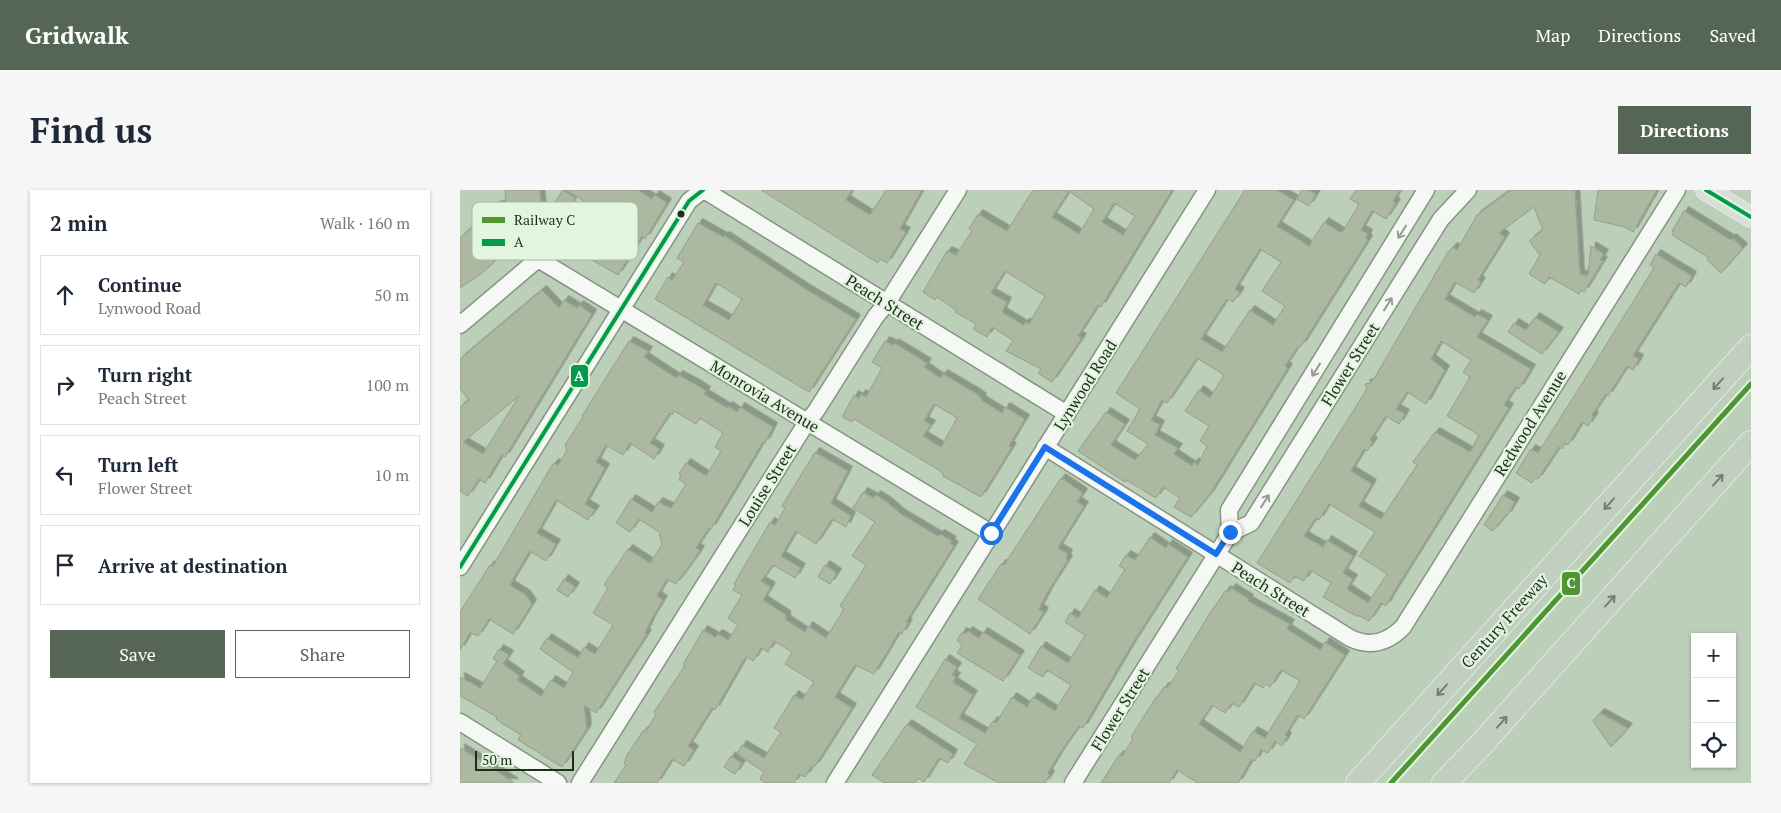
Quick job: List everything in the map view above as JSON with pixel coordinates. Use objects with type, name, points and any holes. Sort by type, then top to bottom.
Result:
[{"type":"highway","name":"Century Freeway","points":[[1358,780],[1751,347]]},
{"type":"highway","points":[[1444,783],[1479,747],[1751,443]]},
{"type":"highway","points":[[1464,783],[1479,747]]},
{"type":"main road","points":[[1706,190],[1751,217]]},
{"type":"street","name":"Peach Street","points":[[703,190],[1066,414]]},
{"type":"street","points":[[460,568],[689,201],[703,190]]},
{"type":"street","name":"Louise Street","points":[[580,783],[807,422],[816,411],[876,316],[887,303],[958,190]]},
{"type":"street","name":"Lynwood Road","points":[[835,783],[1207,190]]},
{"type":"street","name":"Flower Street","points":[[1230,532],[1229,510],[1426,190]]},
{"type":"street","name":"Flower Street","points":[[1074,783],[1230,532],[1251,523],[1441,219],[1468,190]]},
{"type":"street","name":"Redwood Avenue","points":[[1373,644],[1389,638],[1403,626],[1676,190]]},
{"type":"street","name":"Monrovia Avenue","points":[[460,325],[537,260]]},
{"type":"street","name":"Monrovia Avenue","points":[[540,260],[991,533]]},
{"type":"street","points":[[1345,323],[1367,337]]},
{"type":"street","name":"Peach Street","points":[[1045,447],[1350,638],[1373,644]]},
{"type":"street","points":[[460,722],[558,783]]},
{"type":"building","points":[[505,190],[540,190],[541,202],[506,202]]},
{"type":"building","points":[[563,190],[575,198],[572,202],[555,202]]},
{"type":"building","points":[[566,190],[638,190],[652,199],[655,195],[667,203],[645,239],[642,236],[638,242],[638,202],[585,202]]},
{"type":"building","points":[[761,190],[852,190],[846,200],[870,215],[886,190],[922,190],[900,229],[906,232],[887,263],[880,259],[878,263]]},
{"type":"building","points":[[1033,190],[1172,190],[1101,307],[1098,305],[1078,336],[1082,338],[1052,382],[1038,373],[1041,369],[1006,351],[1013,341],[1011,339],[992,327],[987,337],[973,329],[976,324],[955,312],[956,310],[937,297],[935,300],[923,292],[947,251],[956,255],[972,231],[969,229],[978,214],[1007,231]],"holes":[[[1069,191],[1094,209],[1079,234],[1052,217]],[[1114,203],[1135,216],[1123,235],[1102,222]],[[1005,271],[1045,296],[1029,324],[1026,322],[1023,325],[1002,312],[1007,302],[991,293]]]},
{"type":"building","points":[[1245,190],[1277,190],[1294,200],[1277,226],[1309,246],[1324,222],[1340,232],[1343,231],[1359,204],[1350,199],[1356,190],[1400,190],[1393,201],[1396,203],[1386,219],[1372,211],[1361,230],[1368,234],[1366,238],[1368,240],[1302,345],[1297,348],[1285,366],[1288,368],[1210,494],[1191,517],[1174,507],[1180,498],[1163,487],[1156,498],[1126,480],[1125,482],[1078,451],[1106,412],[1125,424],[1111,445],[1135,460],[1148,444],[1127,431],[1140,409],[1116,393]],"holes":[[[1260,249],[1281,262],[1262,291],[1285,306],[1273,325],[1250,310],[1222,352],[1201,339],[1227,299],[1233,302],[1240,292],[1235,289]],[[1197,358],[1224,375],[1210,398],[1199,390],[1185,411],[1209,426],[1200,441],[1207,446],[1198,465],[1194,462],[1192,466],[1174,454],[1178,448],[1155,435],[1160,425],[1151,420],[1162,400],[1167,403]]]},
{"type":"building","points":[[1302,190],[1309,190],[1316,194],[1309,206],[1297,199]]},
{"type":"building","points":[[1511,190],[1575,190],[1580,275],[1588,275],[1591,246],[1604,254],[1600,260],[1603,261],[1584,292],[1582,290],[1579,294],[1549,277],[1545,284],[1529,274],[1540,255],[1529,241],[1543,230],[1534,207],[1499,233],[1505,237],[1478,280],[1481,282],[1474,293],[1455,282],[1445,299],[1475,317],[1477,314],[1488,320],[1477,337],[1531,369],[1519,389],[1516,387],[1504,405],[1509,408],[1386,606],[1381,603],[1369,621],[1356,616],[1323,597],[1331,583],[1310,570],[1304,581],[1294,576],[1290,583],[1257,563],[1367,389],[1365,384],[1370,383],[1375,377],[1448,252],[1453,247],[1457,250],[1477,215]],"holes":[[[1441,341],[1471,360],[1463,372],[1470,377],[1447,416],[1479,435],[1470,452],[1435,432],[1413,462],[1417,465],[1381,519],[1359,506],[1372,484],[1351,471],[1364,449],[1367,451],[1373,442],[1370,440],[1386,416],[1399,424],[1405,414],[1396,409],[1407,392],[1426,404],[1445,370],[1431,359]],[[1329,504],[1375,532],[1359,556],[1387,574],[1368,603],[1347,589],[1353,579],[1343,573],[1353,556],[1327,540],[1323,547],[1304,536],[1316,518],[1319,520]]]},
{"type":"building","points":[[1598,190],[1657,190],[1633,232],[1625,227],[1594,220]]},
{"type":"building","points":[[1684,211],[1731,240],[1732,238],[1743,248],[1721,273],[1707,260],[1709,258],[1672,235],[1674,232],[1672,231]]},
{"type":"building","points":[[698,223],[723,237],[725,236],[804,288],[856,319],[809,392],[655,299],[668,277],[672,280],[684,262],[677,258]],"holes":[[[716,283],[742,299],[729,320],[703,305]]]},
{"type":"building","points":[[472,228],[472,260],[496,260],[481,274],[460,288],[460,238]]},
{"type":"building","points":[[1656,254],[1692,276],[1686,287],[1679,283],[1633,356],[1639,359],[1633,370],[1627,366],[1608,396],[1606,394],[1592,415],[1594,416],[1588,426],[1582,422],[1568,445],[1565,443],[1562,449],[1559,447],[1538,479],[1535,478],[1532,483],[1516,473],[1531,449],[1538,453],[1654,268],[1650,265]]},
{"type":"building","points":[[592,260],[627,260],[618,275]]},
{"type":"building","points":[[542,290],[559,308],[564,300],[577,308],[579,305],[592,314],[505,457],[502,455],[485,483],[479,479],[468,496],[460,491],[460,407],[469,400],[460,389],[460,359]],"holes":[[[519,396],[483,454],[463,442]]]},
{"type":"building","points":[[1535,317],[1559,332],[1542,354],[1508,332],[1514,323],[1526,330]]},
{"type":"building","points":[[629,341],[648,351],[644,357],[676,378],[678,375],[697,385],[706,391],[704,394],[727,408],[728,406],[737,412],[740,407],[773,427],[711,529],[709,528],[696,548],[700,550],[693,561],[676,584],[667,579],[657,596],[663,600],[651,620],[645,633],[647,634],[596,713],[584,705],[587,729],[562,767],[518,740],[521,735],[496,719],[497,717],[460,696],[460,677],[480,688],[497,661],[493,659],[499,649],[509,655],[503,664],[520,676],[517,680],[541,696],[551,680],[564,688],[573,672],[540,649],[547,638],[578,658],[584,647],[595,654],[613,625],[593,613],[608,588],[604,585],[628,549],[650,563],[662,545],[659,532],[639,519],[630,532],[616,523],[631,499],[652,512],[658,502],[671,508],[686,484],[679,480],[681,475],[679,474],[686,463],[706,476],[721,451],[715,447],[723,433],[700,418],[696,424],[674,411],[672,415],[670,413],[650,443],[660,449],[654,459],[630,443],[623,455],[606,445],[596,462],[605,468],[585,504],[595,510],[588,520],[556,500],[537,533],[556,544],[546,561],[530,551],[510,585],[526,595],[532,604],[513,634],[489,619],[478,636],[470,633],[460,650],[460,612],[490,565],[493,566],[551,467],[554,463],[558,465],[567,450],[565,445]]},
{"type":"building","points":[[885,341],[893,345],[894,343],[927,363],[924,367],[940,378],[943,374],[977,394],[982,398],[981,400],[1002,413],[1005,407],[1025,419],[1009,446],[1012,447],[981,497],[943,476],[942,472],[854,419],[852,422],[842,417],[854,395],[859,398],[861,394],[866,397],[882,368],[872,362]],"holes":[[[934,404],[957,418],[941,447],[923,436],[931,425],[924,421]]]},
{"type":"building","points":[[815,452],[848,471],[831,503],[851,516],[846,527],[832,519],[816,544],[796,531],[781,556],[801,568],[795,578],[773,565],[761,581],[771,587],[763,600],[786,615],[786,620],[805,632],[808,626],[826,638],[844,609],[840,606],[866,565],[852,556],[875,522],[853,508],[863,492],[874,498],[876,495],[901,514],[938,536],[940,534],[952,541],[950,543],[954,546],[906,622],[908,623],[902,634],[899,632],[874,674],[855,665],[835,697],[852,708],[815,766],[811,767],[805,777],[799,774],[794,783],[766,783],[760,779],[764,772],[737,754],[742,745],[764,758],[781,732],[774,728],[794,695],[802,700],[814,682],[785,664],[792,652],[774,641],[768,652],[761,648],[753,661],[746,657],[743,661],[715,710],[712,708],[688,746],[694,750],[684,766],[672,759],[657,783],[614,783],[626,765],[624,763],[627,755],[643,731],[646,731],[656,714],[654,712],[684,667],[684,663],[703,630],[715,637],[718,634],[728,640],[738,625],[728,618],[742,595],[733,590],[736,585],[734,584],[770,522],[775,525],[785,508],[782,506]]},
{"type":"building","points":[[1061,478],[1083,493],[1077,502],[1084,506],[1058,548],[1068,554],[1066,558],[1068,560],[1039,609],[1044,612],[1030,634],[978,599],[1001,564],[1004,565]]},
{"type":"building","points":[[1503,495],[1515,502],[1507,516],[1493,531],[1484,525]]},
{"type":"building","points":[[1150,537],[1166,548],[1168,544],[1188,557],[1131,646],[1083,728],[1079,726],[1060,753],[1048,773],[1050,775],[1045,783],[999,783],[964,764],[977,744],[916,707],[945,659],[957,667],[952,675],[956,677],[953,682],[973,695],[959,718],[985,733],[993,721],[996,723],[1012,697],[1027,707],[1033,697],[1055,711],[1071,685],[1047,670],[1043,677],[1028,668],[1041,646],[1068,663],[1085,635],[1065,622],[1070,613],[1078,618],[1095,590],[1107,598],[1125,569],[1119,566],[1126,555],[1135,560]]},
{"type":"building","points":[[825,565],[837,573],[830,584],[818,577]]},
{"type":"building","points":[[564,579],[575,587],[568,597],[557,590]]},
{"type":"building","points":[[1231,588],[1249,599],[1248,601],[1290,624],[1287,629],[1320,650],[1325,642],[1345,655],[1304,719],[1298,715],[1285,735],[1287,737],[1282,746],[1275,741],[1268,753],[1261,750],[1255,761],[1252,759],[1238,783],[1198,783],[1177,770],[1169,783],[1101,783],[1119,755],[1122,756],[1133,739],[1131,737],[1156,697],[1164,687],[1167,688],[1179,671],[1176,669],[1210,613],[1226,590],[1229,592]],"holes":[[[1281,670],[1300,681],[1265,738],[1253,731],[1240,752],[1199,724],[1212,705],[1225,713],[1232,703],[1239,707],[1254,683],[1263,688],[1266,684],[1270,687]]]},
{"type":"building","points":[[968,631],[979,638],[983,632],[1020,655],[1003,681],[957,653],[962,646],[957,640],[962,632],[966,634]]},
{"type":"building","points":[[1600,713],[1628,728],[1611,747],[1593,721]]},
{"type":"building","points":[[907,724],[953,754],[948,763],[939,758],[924,782],[918,778],[915,783],[885,783],[872,775]]},
{"type":"building","points":[[460,748],[491,767],[514,783],[460,783]]},
{"type":"building","points":[[731,756],[742,763],[735,774],[724,767]]},
{"type":"rail line","name":"C","points":[[1391,783],[1751,384]]},
{"type":"transit line","name":"A","points":[[460,567],[689,201],[703,190]]},
{"type":"transit line","name":"A","points":[[1706,190],[1751,217]]},
{"type":"route","points":[[991,533],[1045,447],[1216,554],[1230,532]]}]
